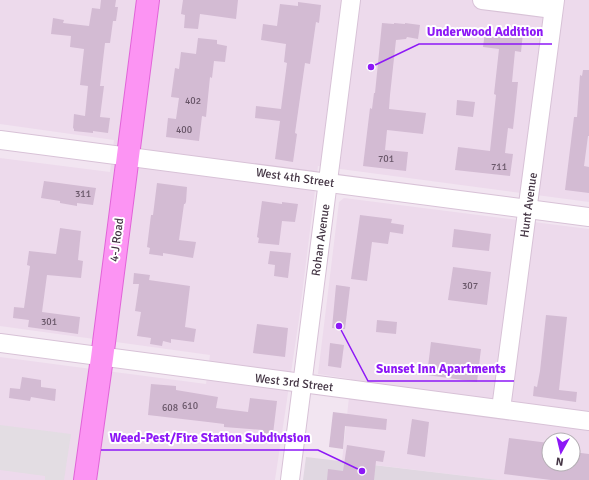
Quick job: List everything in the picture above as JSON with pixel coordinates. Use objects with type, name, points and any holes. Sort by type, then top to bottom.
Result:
[{"type":"main road","name":"4-J Road","points":[[85,480],[148,0]]},
{"type":"street","name":"Rohan Avenue","points":[[290,480],[351,0]]},
{"type":"street","points":[[482,0],[554,5]]},
{"type":"street","name":"Hunt Avenue","points":[[501,409],[554,5]]},
{"type":"street","name":"West 4th Street","points":[[0,140],[589,217]]},
{"type":"street","name":"West 3rd Street","points":[[0,344],[589,421]]},
{"type":"shaded area","points":[[0,0],[589,0],[589,202],[318,166],[299,319],[275,480],[0,480],[0,357],[206,384],[210,355],[0,326],[0,158],[110,172],[114,140],[0,124]]},
{"type":"shaded area","points":[[344,198],[589,229],[589,480],[499,480],[342,461],[351,379],[318,374],[339,202]]},
{"type":"shaded area","points":[[0,425],[71,434],[64,480],[45,480],[45,476],[0,470]]},
{"type":"shaded area","points":[[306,457],[499,480],[303,480]]},
{"type":"building","points":[[101,0],[116,0],[115,7],[118,7],[116,21],[113,21],[110,43],[105,43],[100,86],[104,86],[100,117],[110,118],[108,133],[74,131],[74,114],[85,116],[88,86],[80,85],[84,49],[70,47],[71,36],[51,34],[53,18],[64,20],[63,23],[89,26],[92,8],[100,9]]},
{"type":"building","points":[[183,0],[238,0],[236,19],[200,14],[198,29],[184,28],[185,15],[181,14]]},
{"type":"building","points":[[298,2],[321,5],[319,23],[316,22],[310,64],[305,63],[295,133],[297,134],[293,162],[275,159],[280,121],[255,118],[256,106],[281,109],[287,63],[284,62],[286,44],[261,40],[263,24],[277,26],[280,4],[298,6]]},
{"type":"building","points":[[382,23],[405,23],[420,25],[418,39],[407,37],[406,39],[396,40],[390,95],[389,109],[426,113],[423,134],[387,130],[385,150],[408,152],[406,171],[363,166],[370,108],[372,109],[375,93]]},
{"type":"building","points":[[510,31],[523,33],[521,52],[515,51],[512,82],[518,82],[513,129],[508,128],[505,153],[513,154],[510,176],[455,170],[458,147],[490,151],[499,49],[483,47],[485,32],[510,35]]},
{"type":"building","points":[[198,38],[217,40],[217,44],[227,46],[225,62],[214,61],[212,78],[210,77],[206,117],[202,116],[199,141],[166,137],[168,118],[176,119],[179,98],[171,97],[175,68],[179,69],[181,52],[196,54]]},
{"type":"building","points":[[583,70],[589,70],[589,136],[584,166],[589,167],[589,193],[565,190],[574,117],[577,117],[580,75],[582,76]]},
{"type":"building","points":[[457,100],[475,102],[473,117],[456,115]]},
{"type":"building","points":[[44,181],[96,188],[93,205],[77,203],[77,206],[41,198]]},
{"type":"building","points":[[157,183],[187,187],[186,202],[184,204],[179,240],[196,242],[193,258],[163,253],[163,256],[149,254],[150,248],[147,247]]},
{"type":"building","points":[[262,201],[282,204],[282,202],[298,204],[295,222],[282,221],[279,245],[258,243],[259,238],[257,237]]},
{"type":"building","points":[[360,215],[392,219],[391,223],[404,225],[403,234],[390,232],[388,244],[372,242],[367,281],[351,279]]},
{"type":"building","points":[[60,228],[81,231],[78,260],[83,261],[81,278],[47,275],[42,312],[80,317],[78,334],[28,327],[29,320],[13,318],[14,307],[24,308],[30,266],[27,265],[29,251],[56,254]]},
{"type":"building","points":[[454,229],[491,234],[489,251],[452,247]]},
{"type":"building","points":[[270,251],[291,253],[288,278],[274,276],[275,265],[268,264]]},
{"type":"building","points":[[453,267],[491,272],[487,305],[448,300]]},
{"type":"building","points":[[134,273],[150,275],[149,280],[190,286],[185,327],[196,329],[194,342],[171,339],[171,343],[163,341],[162,346],[150,344],[151,338],[137,336],[141,312],[135,311],[139,284],[133,284]]},
{"type":"building","points":[[336,285],[350,287],[345,329],[332,328]]},
{"type":"building","points":[[546,315],[567,317],[559,390],[577,392],[576,402],[533,396],[534,386],[537,387],[540,371]]},
{"type":"building","points":[[377,320],[397,322],[396,334],[376,332]]},
{"type":"building","points":[[257,324],[288,328],[285,357],[253,353]]},
{"type":"building","points":[[431,342],[481,349],[477,382],[427,375]]},
{"type":"building","points":[[330,343],[344,345],[341,368],[328,366]]},
{"type":"building","points":[[22,377],[41,380],[41,387],[56,389],[55,401],[31,397],[30,401],[9,398],[10,388],[20,389]]},
{"type":"building","points":[[151,384],[176,386],[176,390],[218,397],[216,408],[248,412],[250,398],[277,401],[273,434],[263,433],[263,430],[224,427],[224,424],[148,415]]},
{"type":"building","points":[[333,412],[387,419],[386,430],[345,426],[343,449],[329,447]]},
{"type":"building","points":[[412,419],[429,422],[425,457],[407,454]]},
{"type":"building","points":[[509,438],[541,442],[541,472],[581,472],[581,453],[589,454],[589,480],[551,480],[504,474]]},
{"type":"building","points":[[347,445],[385,451],[383,462],[376,461],[374,480],[327,480],[328,469],[343,471]]},
{"type":"place","name":"Underwood Addition","points":[[371,67]]},
{"type":"place","name":"Sunset Inn Apartments","points":[[339,326]]},
{"type":"place","name":"Weed-Pest/Fire Station Subdivision","points":[[362,471]]}]
